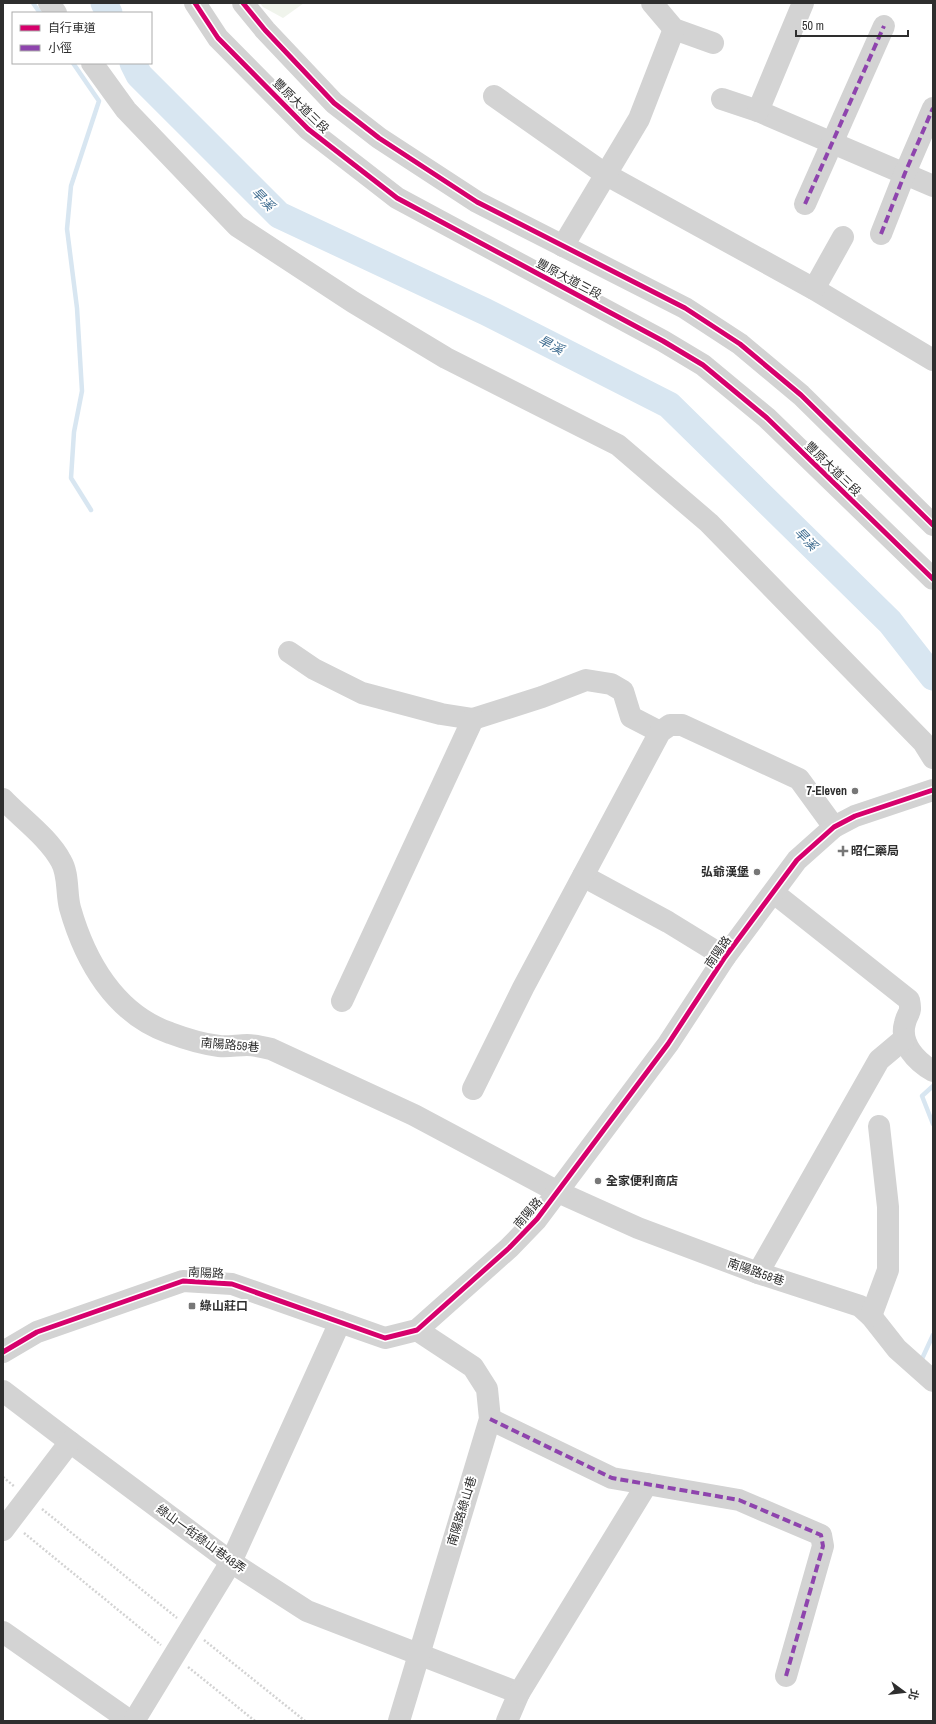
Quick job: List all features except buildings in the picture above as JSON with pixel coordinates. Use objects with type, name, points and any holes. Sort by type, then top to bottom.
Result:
[{"type":"street","points":[[49,3],[55,12]]},
{"type":"street","name":"豐原大道三段","points":[[195,3],[218,38],[308,130],[397,198],[663,341],[703,365],[767,418],[933,579]]},
{"type":"street","points":[[243,3],[265,30],[334,103],[379,138],[477,202],[685,308],[740,344],[801,395],[933,526]]},
{"type":"street","points":[[652,3],[674,29],[713,43]]},
{"type":"street","points":[[758,111],[803,3]]},
{"type":"street","points":[[805,204],[884,26]]},
{"type":"street","points":[[563,246],[604,174],[639,119],[674,29]]},
{"type":"street","points":[[93,64],[126,110],[237,226],[353,302],[446,358],[618,445],[709,523],[923,742],[933,758]]},
{"type":"street","points":[[494,96],[604,174],[814,289],[933,360]]},
{"type":"street","points":[[722,99],[758,111],[933,186]]},
{"type":"street","points":[[881,234],[933,108]]},
{"type":"street","points":[[814,289],[843,237]]},
{"type":"street","points":[[289,652],[314,669],[362,693],[441,714],[473,719],[528,702],[586,680],[611,684],[623,691],[631,717],[660,732]]},
{"type":"street","points":[[342,1001],[473,719]]},
{"type":"street","points":[[473,1089],[524,988],[660,732],[670,724],[682,725],[799,779],[834,827]]},
{"type":"street","name":"南陽路","points":[[3,1352],[37,1332],[183,1281],[232,1284],[385,1338],[417,1330],[509,1248],[537,1219],[668,1044],[725,958],[774,893],[796,860],[834,827],[855,816],[933,790]]},
{"type":"street","name":"南陽路59巷","points":[[3,799],[51,846],[62,862],[70,906],[84,950],[100,978],[121,1001],[143,1021],[168,1033],[194,1041],[220,1046],[248,1045],[271,1048],[414,1115],[558,1192]]},
{"type":"street","points":[[583,876],[668,922],[725,958]]},
{"type":"street","points":[[774,893],[909,1000],[911,1010],[905,1024],[904,1039],[911,1052],[922,1065],[933,1071]]},
{"type":"street","points":[[758,1273],[879,1060],[904,1039]]},
{"type":"street","points":[[871,1316],[888,1270],[888,1207],[879,1126]]},
{"type":"street","name":"南陽路58巷","points":[[558,1192],[638,1228],[758,1273],[860,1306],[871,1316],[897,1349],[933,1381]]},
{"type":"street","points":[[134,1721],[231,1562],[340,1322]]},
{"type":"street","name":"南陽路綠山巷","points":[[399,1721],[490,1419],[487,1389],[473,1367],[417,1330]]},
{"type":"street","name":"綠山一街綠山巷48弄","points":[[3,1391],[231,1562],[307,1611],[519,1693]]},
{"type":"street","points":[[490,1419],[612,1478],[739,1500],[821,1535],[823,1546],[786,1676]]},
{"type":"street","points":[[12,1530],[70,1442]]},
{"type":"street","points":[[507,1721],[519,1693],[647,1484]]},
{"type":"street","points":[[3,1632],[130,1721]]},
{"type":"path","points":[[3,1477],[22,1492]]},
{"type":"path","points":[[40,1507],[182,1621]]},
{"type":"path","points":[[12,1530],[163,1646]]},
{"type":"path","points":[[200,1636],[305,1721]]},
{"type":"path","points":[[187,1666],[255,1721]]},
{"type":"shaded area","points":[[260,3],[304,3],[283,18],[263,7]]},
{"type":"waterway","points":[[33,3],[39,12]]},
{"type":"waterway","name":"旱溪","points":[[104,3],[108,12]]},
{"type":"waterway","points":[[74,64],[99,101],[71,186],[67,229],[77,308],[82,391],[74,432],[71,478],[91,510]]},
{"type":"waterway","name":"旱溪","points":[[134,64],[139,75],[279,215],[486,312],[669,405],[890,622],[933,677]]},
{"type":"waterway","points":[[933,1086],[922,1096],[933,1124]]},
{"type":"waterway","points":[[921,1361],[933,1335]]},
{"type":"marked path","points":[[805,204],[884,26]]},
{"type":"marked path","points":[[881,234],[933,108]]},
{"type":"marked path","points":[[490,1419],[612,1478],[739,1500],[821,1535],[823,1546],[786,1676]]},
{"type":"cycle path","points":[[195,3],[218,38],[308,129],[397,198],[663,341],[703,365],[767,418],[933,579]]},
{"type":"cycle path","points":[[243,3],[265,30],[334,103],[379,138],[477,202],[685,308],[740,344],[801,395],[933,525]]},
{"type":"cycle path","points":[[3,1352],[37,1332],[183,1281],[232,1284],[385,1338],[417,1330],[509,1248],[537,1219],[668,1044],[725,957],[797,860],[834,827],[855,816],[933,790]]},
{"type":"place","name":"7-Eleven","points":[[855,791]]},
{"type":"place","name":"昭仁藥局","points":[[843,851]]},
{"type":"place","name":"弘爺漢堡","points":[[757,872]]},
{"type":"place","name":"全家便利商店","points":[[598,1181]]},
{"type":"place","name":"綠山莊口","points":[[192,1306]]}]
